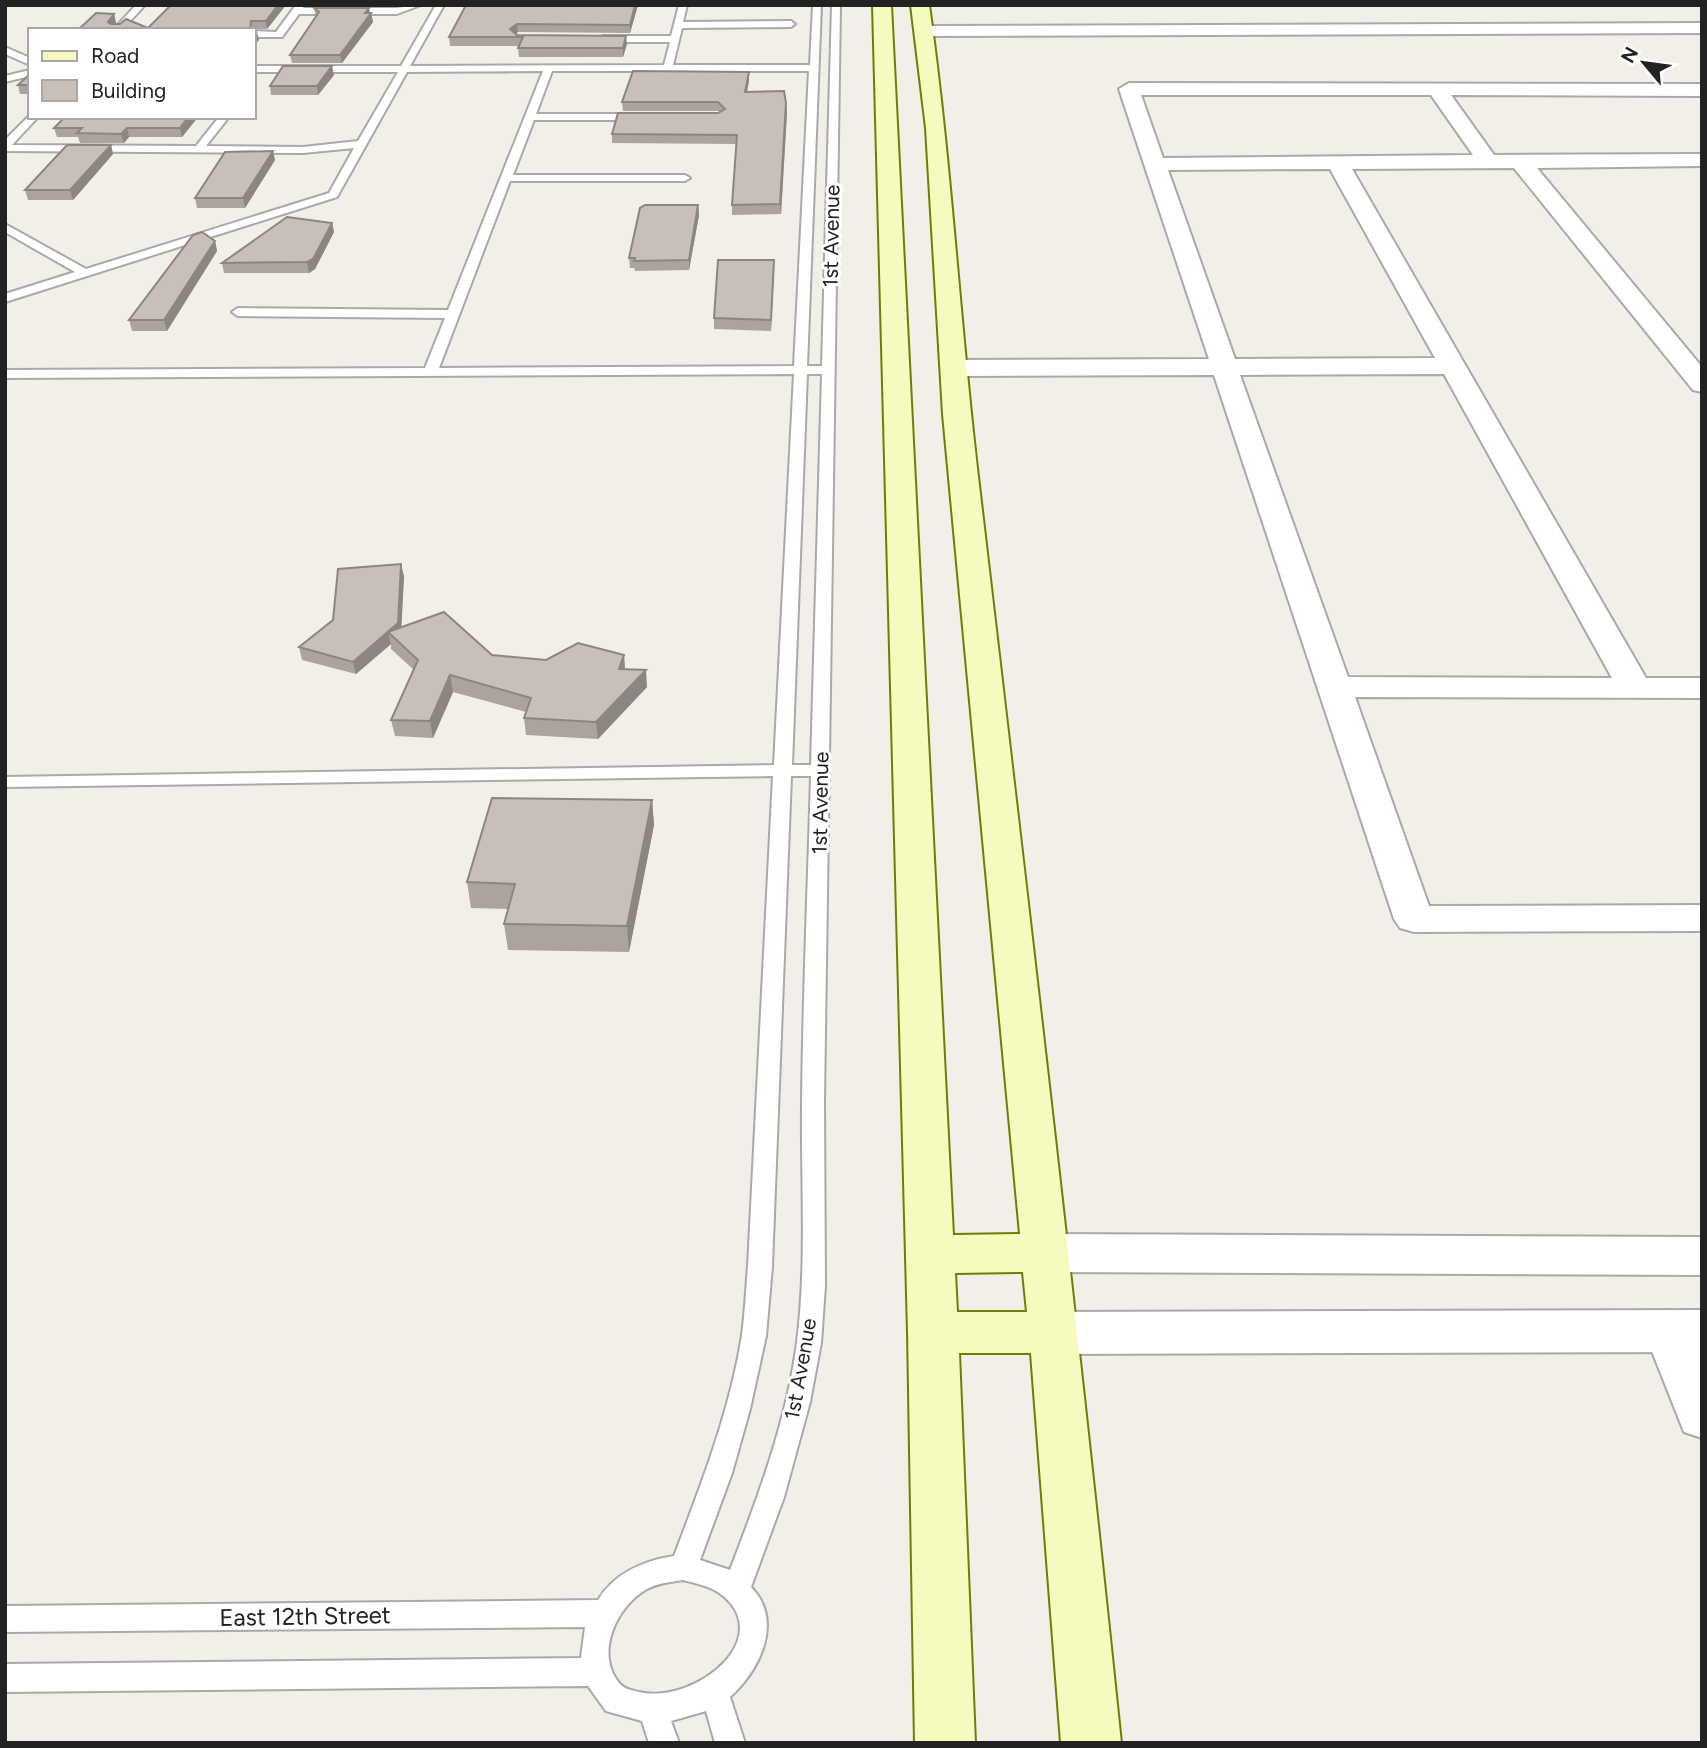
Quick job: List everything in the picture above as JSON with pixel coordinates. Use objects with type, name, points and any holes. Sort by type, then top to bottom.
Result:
[{"type":"main road","points":[[882,5],[933,1332],[945,1743]]},
{"type":"main road","points":[[922,18],[936,128],[954,368],[1054,1333],[1091,1743]]},
{"type":"main road","points":[[930,1254],[1046,1253]]},
{"type":"main road","points":[[933,1332],[1054,1333]]},
{"type":"street","points":[[1385,13],[1399,29]]},
{"type":"street","points":[[922,18],[1245,22],[1348,29],[1702,28]]},
{"type":"street","points":[[1348,29],[1369,70]]},
{"type":"street","points":[[1702,90],[1437,90],[1369,70],[1129,89],[1414,919],[1702,918]]},
{"type":"street","points":[[1437,90],[1488,161]]},
{"type":"street","points":[[1154,164],[1702,160]]},
{"type":"street","points":[[1520,161],[1696,370]]},
{"type":"street","points":[[1337,162],[1635,688]]},
{"type":"street","points":[[954,368],[1453,366]]},
{"type":"street","points":[[1334,687],[1702,688]]},
{"type":"street","points":[[1046,1253],[1702,1256]]},
{"type":"street","points":[[1054,1333],[1685,1331],[1702,1416]]},
{"type":"lane","points":[[119,28],[141,5]]},
{"type":"lane","points":[[256,34],[279,34],[299,8],[397,11],[417,5]]},
{"type":"lane","points":[[5,298],[333,195],[440,5]]},
{"type":"lane","points":[[668,68],[683,5]]},
{"type":"lane","name":"1st Avenue","points":[[683,1567],[719,1474],[754,1336],[760,1266],[817,5]]},
{"type":"lane","name":"1st Avenue","points":[[736,1590],[771,1497],[797,1402],[808,1343],[813,1286],[820,770],[836,5]]},
{"type":"lane","points":[[678,25],[790,24]]},
{"type":"lane","points":[[596,39],[675,39]]},
{"type":"lane","points":[[5,50],[28,61]]},
{"type":"lane","points":[[430,373],[549,68]]},
{"type":"lane","points":[[256,69],[814,68]]},
{"type":"lane","points":[[5,79],[28,73]]},
{"type":"lane","points":[[530,117],[651,117]]},
{"type":"lane","points":[[5,147],[31,119]]},
{"type":"lane","points":[[198,150],[222,119]]},
{"type":"lane","points":[[5,147],[303,150],[362,144]]},
{"type":"lane","points":[[506,178],[685,177]]},
{"type":"lane","points":[[5,227],[85,273]]},
{"type":"lane","points":[[238,312],[453,314]]},
{"type":"lane","points":[[5,374],[829,370]]},
{"type":"lane","points":[[5,782],[181,776],[820,770]]},
{"type":"lane","points":[[683,1567],[721,1578],[736,1590],[747,1605],[754,1624],[755,1644],[751,1664],[741,1683],[719,1705],[660,1731],[611,1697],[598,1672],[595,1641],[605,1613],[625,1587],[662,1570],[683,1567]]},
{"type":"lane","name":"East 12th Street","points":[[5,1619],[605,1613]]},
{"type":"lane","points":[[5,1678],[598,1672]]},
{"type":"lane","points":[[719,1705],[730,1743]]},
{"type":"building","points":[[171,5],[278,5],[266,21],[251,21],[250,28],[148,28]]},
{"type":"building","points":[[466,5],[635,5],[630,25],[517,24],[510,29],[517,35],[626,36],[623,48],[518,48],[523,37],[449,37]]},
{"type":"building","points":[[314,8],[369,8],[365,13],[371,13],[340,55],[290,55],[319,12]]},
{"type":"building","points":[[96,13],[114,14],[108,22],[111,24],[120,24],[126,19],[148,28],[80,28]]},
{"type":"building","points":[[283,66],[332,66],[317,86],[270,86]]},
{"type":"building","points":[[633,71],[749,72],[745,92],[784,91],[786,103],[780,204],[732,205],[737,135],[612,134],[618,113],[718,113],[725,109],[718,102],[622,102]]},
{"type":"building","points":[[28,76],[28,85],[18,85]]},
{"type":"building","points":[[63,119],[187,119],[180,128],[127,128],[121,134],[77,133],[82,128],[54,128]]},
{"type":"building","points":[[67,145],[111,145],[70,190],[25,190]]},
{"type":"building","points":[[273,151],[243,198],[195,198],[225,152]]},
{"type":"building","points":[[645,205],[698,205],[689,260],[634,261],[635,258],[629,258],[640,208]]},
{"type":"building","points":[[287,217],[332,223],[313,259],[307,262],[222,263]]},
{"type":"building","points":[[202,232],[215,241],[164,320],[129,320],[193,235]]},
{"type":"building","points":[[718,260],[774,260],[771,320],[714,318]]},
{"type":"building","points":[[401,564],[398,623],[353,662],[299,647],[333,620],[338,569]]},
{"type":"building","points":[[444,612],[492,655],[546,660],[578,643],[624,655],[619,669],[646,670],[596,722],[524,718],[531,698],[450,675],[430,721],[391,720],[418,660],[388,632]]},
{"type":"building","points":[[492,798],[652,800],[627,926],[504,924],[515,884],[467,882]]}]
